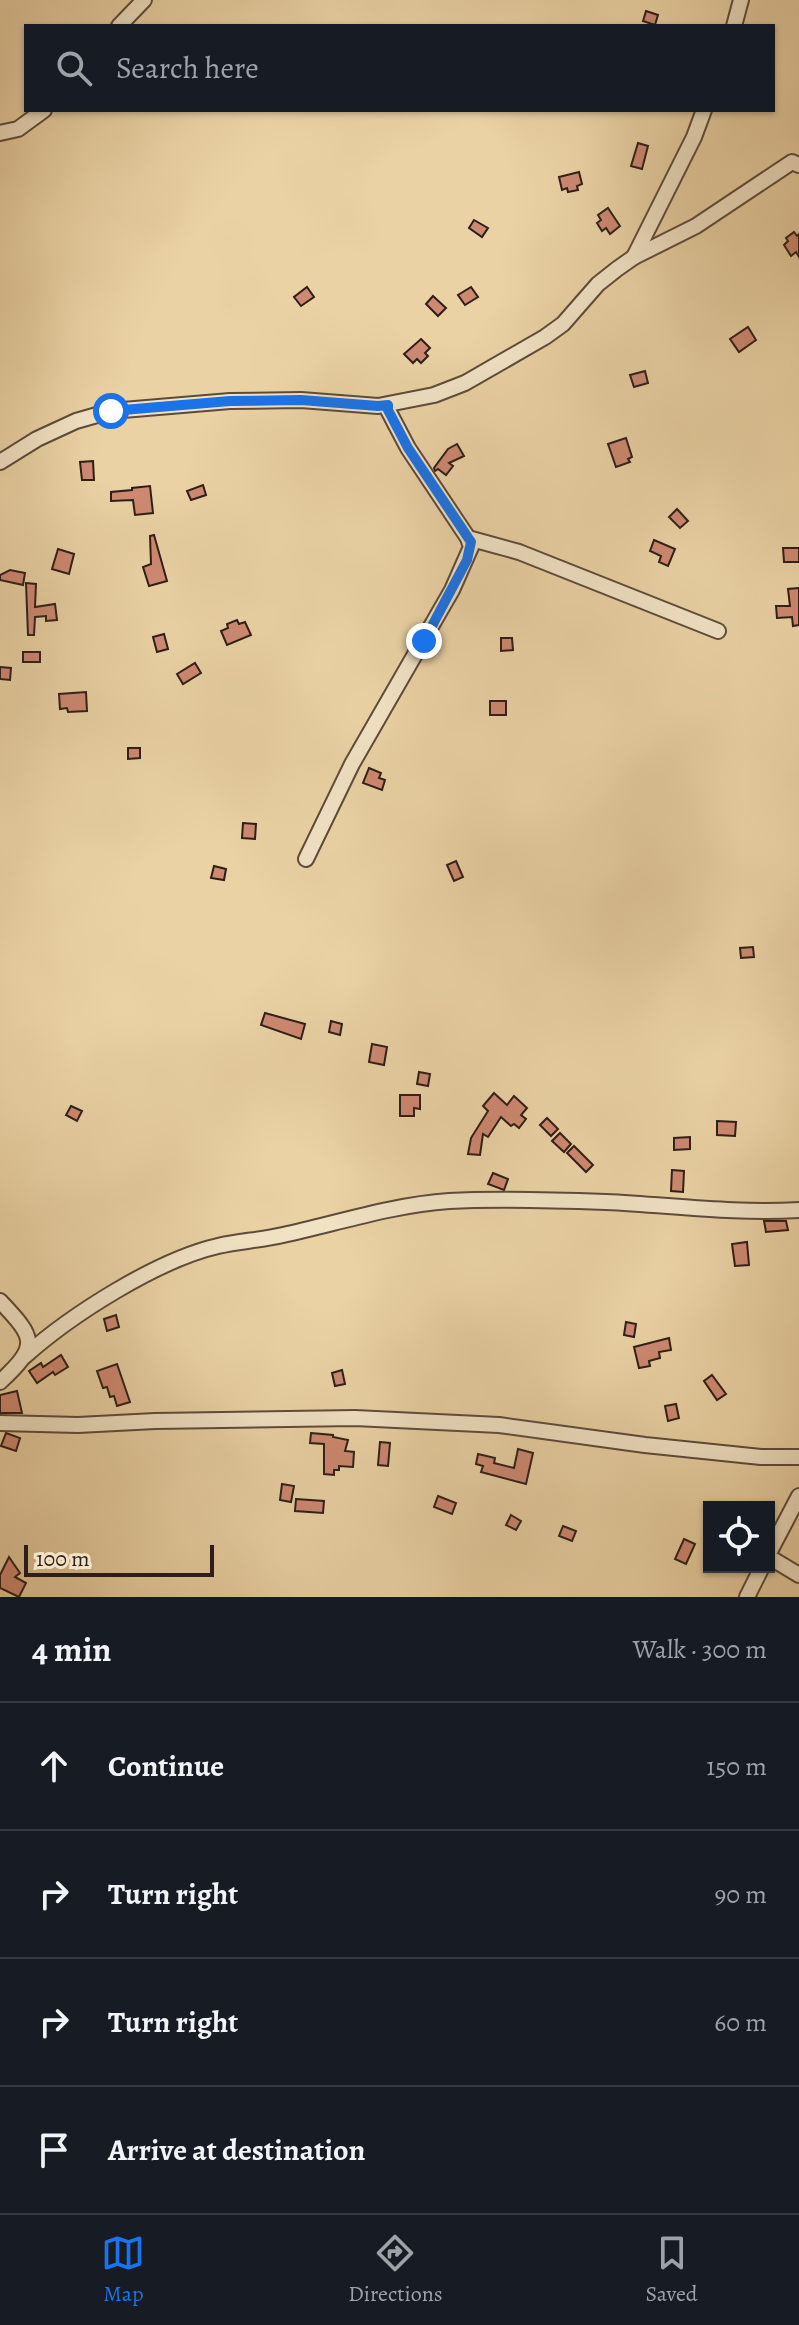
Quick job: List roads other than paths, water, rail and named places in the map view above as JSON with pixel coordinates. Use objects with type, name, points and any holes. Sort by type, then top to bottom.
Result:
[{"type":"street","points":[[121,24],[144,0]]},
{"type":"street","points":[[735,24],[741,0]]},
{"type":"street","points":[[0,133],[18,129],[41,112]]},
{"type":"street","points":[[634,257],[694,137],[703,112]]},
{"type":"street","points":[[0,462],[37,439],[76,421],[111,411],[244,401],[301,400],[378,406],[434,395],[465,383],[545,337],[563,324],[598,284],[634,257],[696,226],[792,162],[799,165]]},
{"type":"street","points":[[306,859],[352,764],[452,590],[471,551],[468,538],[408,448],[388,405]]},
{"type":"street","points":[[468,538],[519,552],[718,631]]},
{"type":"street","points":[[0,1382],[67,1321],[135,1281],[188,1255],[345,1218],[449,1201],[605,1202],[751,1212],[799,1210]]},
{"type":"street","points":[[0,1301],[28,1335],[25,1356]]},
{"type":"street","points":[[0,1423],[78,1425],[355,1418],[499,1425],[761,1457],[799,1457]]},
{"type":"street","points":[[775,1543],[799,1496]]},
{"type":"street","points":[[775,1559],[799,1575]]},
{"type":"street","points":[[747,1597],[759,1573]]}]
